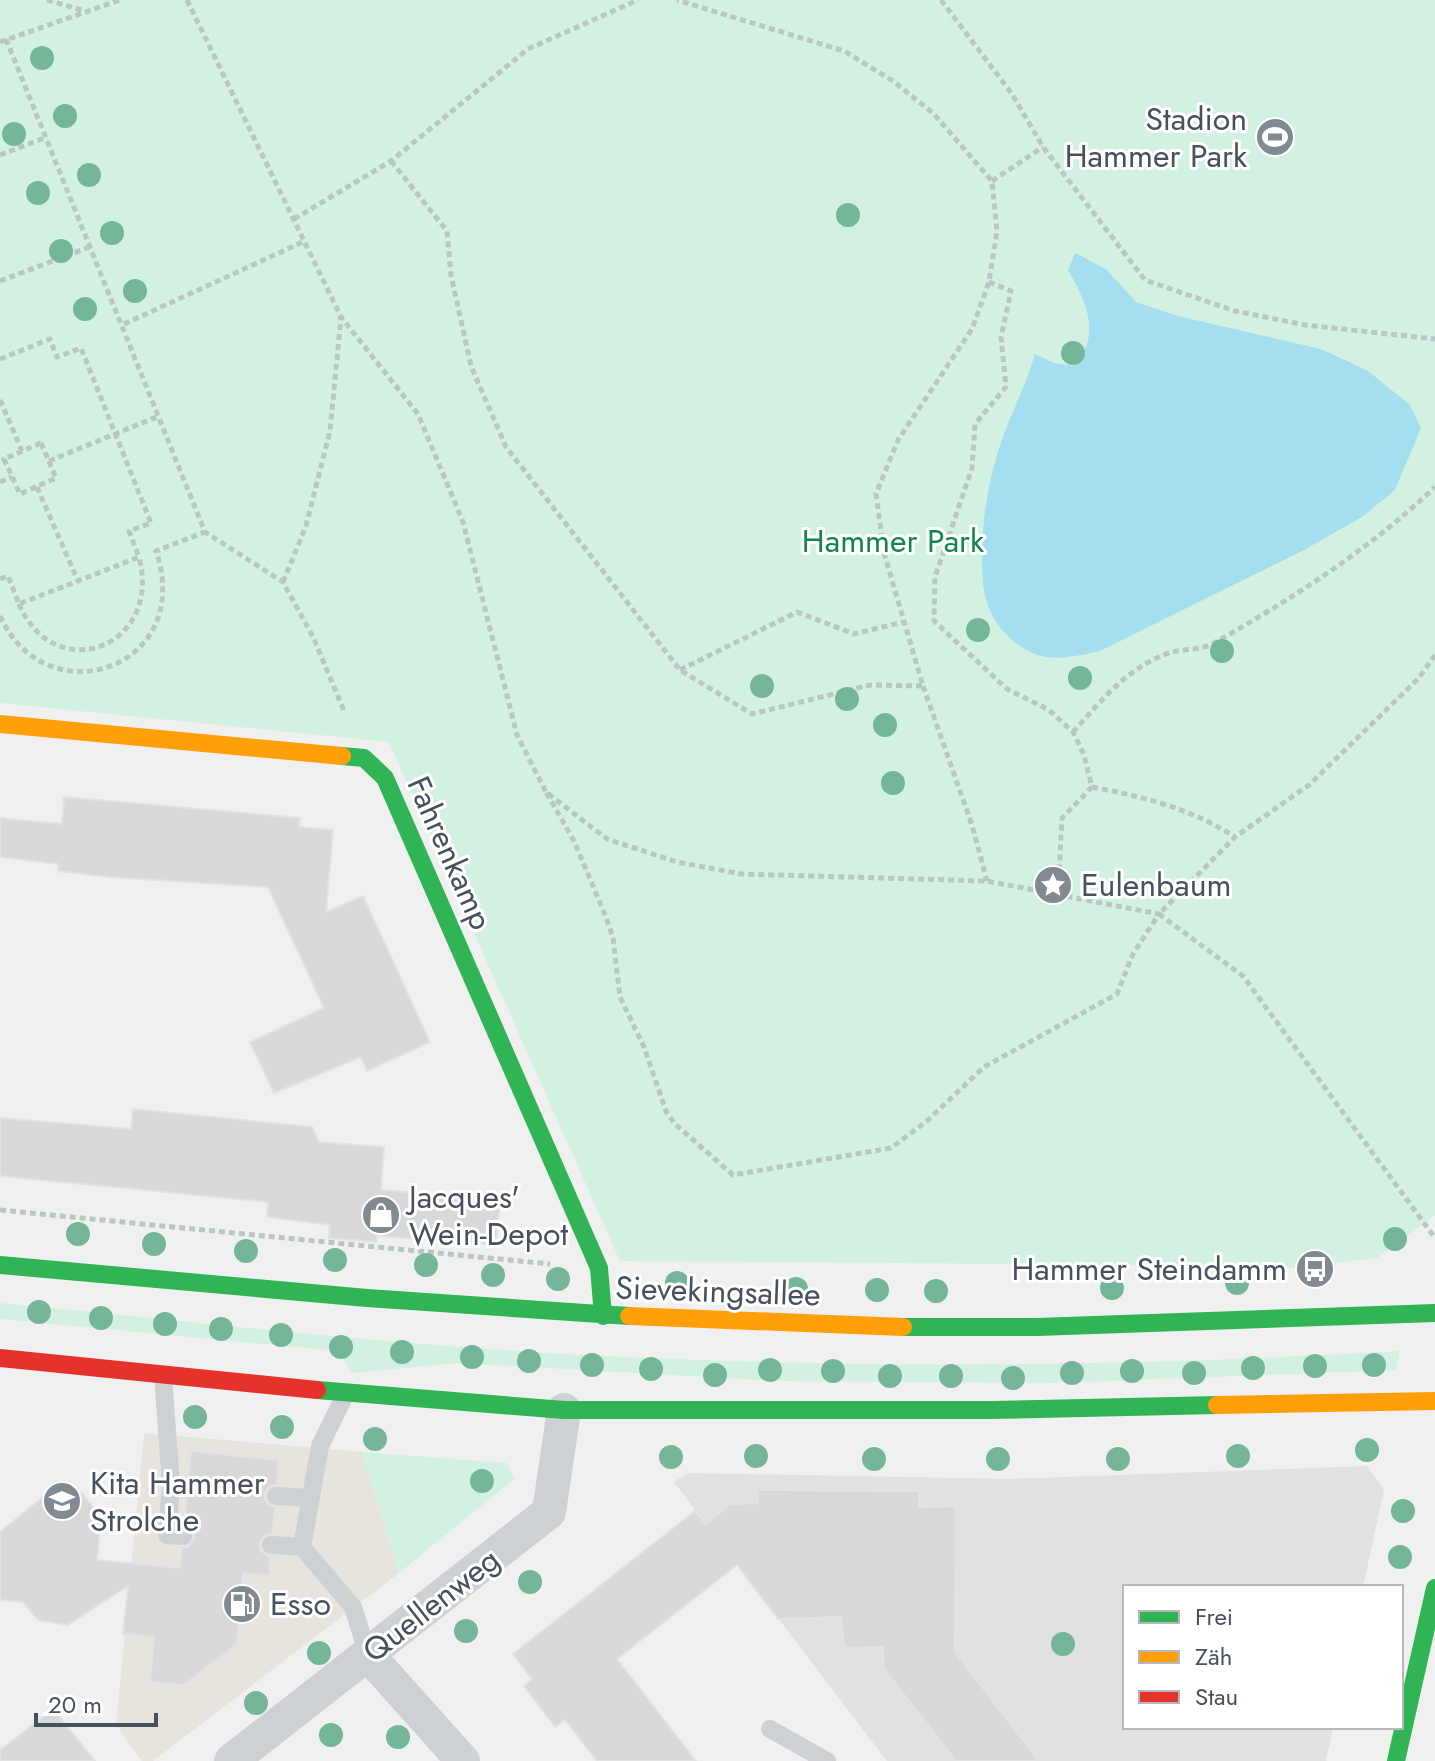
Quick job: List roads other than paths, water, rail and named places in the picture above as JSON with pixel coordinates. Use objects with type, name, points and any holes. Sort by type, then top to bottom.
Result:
[{"type":"main road","name":"Fahrenkamp","points":[[0,724],[364,758],[385,778],[599,1268],[603,1316]]},
{"type":"main road","name":"Sievekingsallee","points":[[0,1265],[378,1300],[603,1316],[983,1328],[1435,1313]]},
{"type":"main road","points":[[0,1358],[346,1393],[564,1410],[975,1410],[1435,1401]]},
{"type":"main road","points":[[1396,1761],[1435,1588]]},
{"type":"street","name":"Quellenweg","points":[[231,1761],[549,1512],[564,1410]]},
{"type":"street","points":[[368,1655],[463,1761]]},
{"type":"lane","points":[[163,1375],[179,1486],[167,1535],[183,1536]]},
{"type":"lane","points":[[302,1547],[308,1498],[320,1446],[346,1393]]},
{"type":"lane","points":[[276,1496],[308,1498]]},
{"type":"lane","points":[[271,1545],[302,1547],[353,1607],[368,1655]]},
{"type":"lane","points":[[770,1729],[827,1761]]},
{"type":"water","points":[[1075,253],[1106,269],[1136,302],[1178,316],[1321,349],[1368,371],[1410,405],[1421,428],[1395,490],[1362,517],[1304,550],[1100,651],[1060,658],[1027,651],[1005,633],[993,617],[983,580],[983,528],[990,480],[999,449],[1035,354],[1054,363],[1073,366],[1087,342],[1089,330],[1085,306],[1068,270]]},
{"type":"place","name":"Stadion Hammer Park","points":[[1275,137]]},
{"type":"place","name":"Eulenbaum","points":[[1053,885]]},
{"type":"place","name":"Jacques' Wein-Depot","points":[[381,1215]]},
{"type":"place","name":"Hammer Steindamm","points":[[1315,1269]]},
{"type":"place","name":"Kita Hammer Strolche","points":[[62,1501]]},
{"type":"place","name":"Esso","points":[[242,1604]]},
{"type":"park label","name":"Hammer Park","points":[[893,541]]}]
